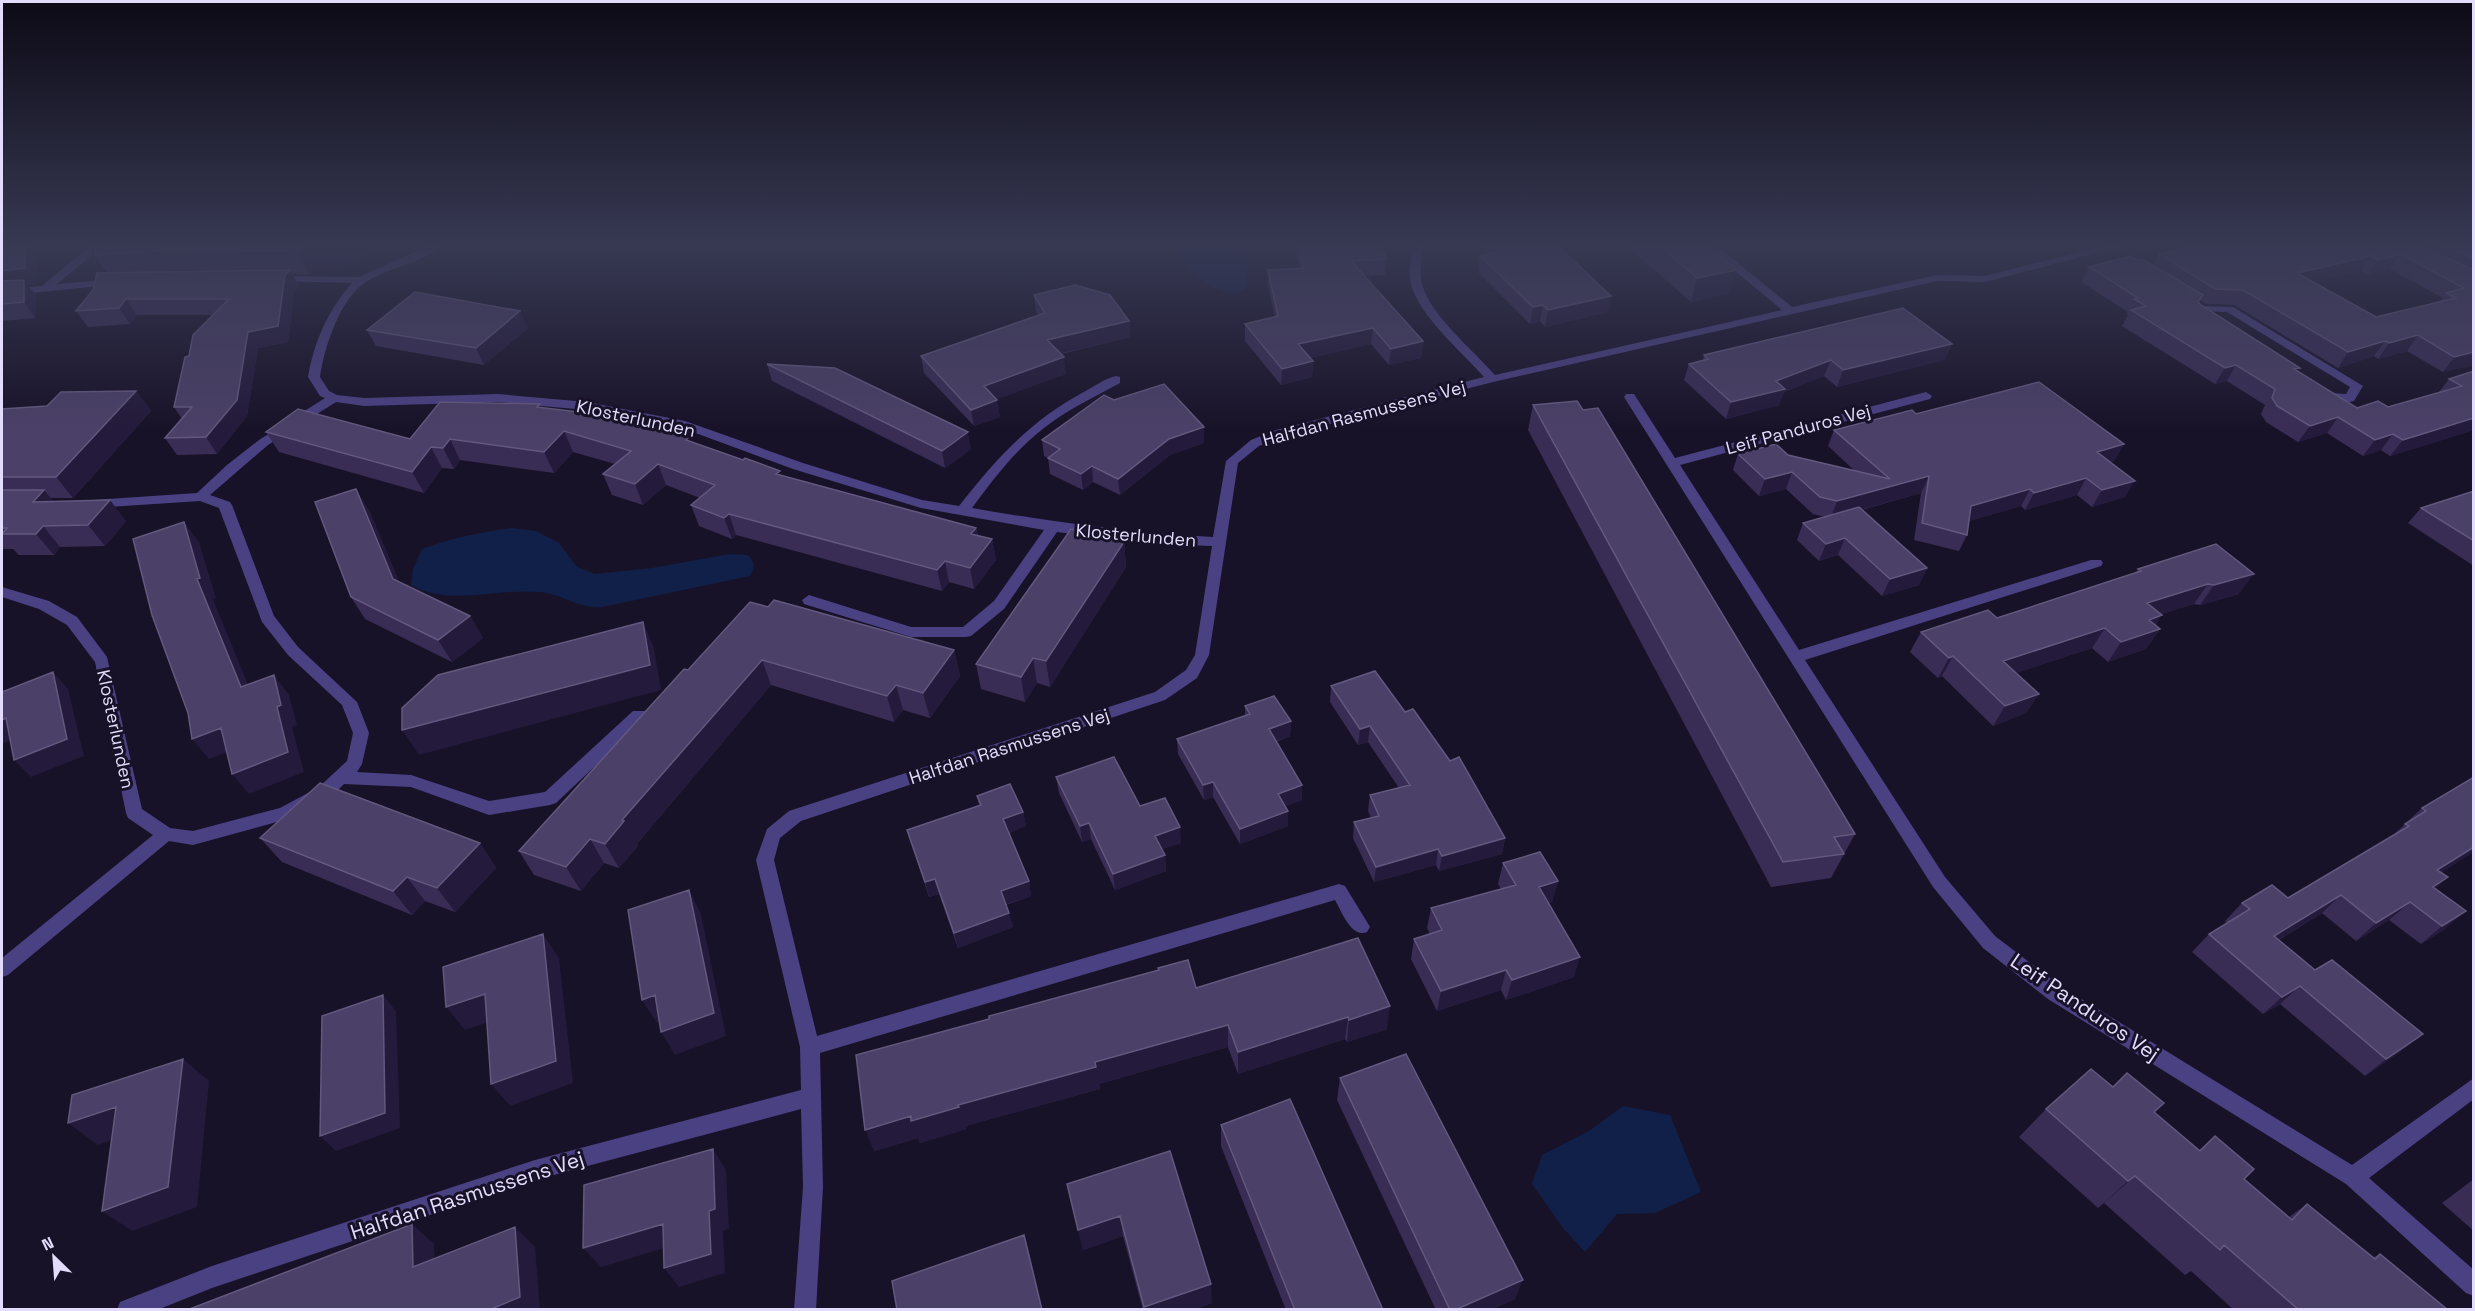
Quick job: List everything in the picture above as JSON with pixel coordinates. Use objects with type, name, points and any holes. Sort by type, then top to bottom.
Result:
[{"type":"street","points":[[334,398],[324,393],[314,377],[318,352],[340,307]]},
{"type":"street","points":[[1430,307],[1492,379]]},
{"type":"street","points":[[1785,307],[1791,312]]},
{"type":"street","name":"Halfdan Rasmussens Vej","points":[[805,1310],[813,1187],[810,1047],[765,860],[773,834],[795,816],[1160,696],[1192,674],[1202,655],[1232,461],[1255,443],[1280,433],[1492,379],[1812,307]]},
{"type":"street","points":[[2198,307],[2197,317],[2206,324]]},
{"type":"street","points":[[2210,307],[2229,309],[2357,386],[2350,398],[2323,397],[2314,391]]},
{"type":"street","points":[[962,512],[1000,464],[1050,417],[1116,380]]},
{"type":"street","name":"Leif Panduros Vej","points":[[1671,463],[1926,396]]},
{"type":"street","name":"Leif Panduros Vej","points":[[1630,397],[1939,882],[1989,942],[2055,993],[2353,1177],[2474,1285]]},
{"type":"street","points":[[201,497],[224,473],[267,439],[334,398]]},
{"type":"street","name":"Klosterlunden","points":[[334,398],[364,402],[498,398],[587,406],[685,425],[798,466],[921,504],[1053,527],[1154,539],[1220,542]]},
{"type":"street","name":"Klosterlunden","points":[[2,592],[44,605],[72,621],[102,661],[134,813],[166,834],[193,838],[284,813],[325,792],[354,764],[361,733],[349,702],[293,651],[267,618],[225,505],[201,497],[75,505]]},
{"type":"street","name":"Klosterlunden","points":[[808,600],[911,633],[966,632],[999,605],[1053,527]]},
{"type":"street","points":[[1796,657],[2096,563]]},
{"type":"street","points":[[340,777],[411,781],[489,808],[550,798],[639,715]]},
{"type":"street","points":[[2,969],[166,834]]},
{"type":"street","points":[[810,1047],[1339,891],[1361,927]]},
{"type":"street","points":[[2353,1177],[2474,1087]]},
{"type":"street","name":"Halfdan Rasmussens Vej","points":[[128,1310],[212,1277],[535,1170],[811,1097]]},
{"type":"water","points":[[511,528],[536,531],[559,543],[577,567],[595,574],[652,568],[730,554],[748,555],[752,560],[753,568],[750,576],[602,607],[585,606],[556,595],[540,592],[457,596],[441,595],[411,585],[413,569],[422,549],[466,536]]},
{"type":"water","points":[[1623,1106],[1670,1115],[1701,1192],[1655,1213],[1617,1214],[1585,1252],[1563,1228],[1532,1184],[1542,1155],[1589,1131]]},
{"type":"building","points":[[79,307],[120,307],[119,308],[76,311]]},
{"type":"building","points":[[221,307],[281,307],[278,326],[248,332],[237,400],[206,437],[165,438],[192,407],[174,407],[185,357],[189,356],[193,335]]},
{"type":"building","points":[[396,307],[499,307],[520,311],[476,348],[367,330]]},
{"type":"building","points":[[1041,307],[1119,307],[1129,321],[1047,340],[1064,357],[984,386],[997,400],[971,410],[921,356],[1045,313]]},
{"type":"building","points":[[1276,307],[1393,307],[1423,341],[1391,349],[1373,328],[1298,344],[1313,361],[1282,369],[1245,324],[1278,316]]},
{"type":"building","points":[[2142,307],[2204,307],[2300,368],[2294,369],[2357,408],[2378,401],[2388,407],[2462,386],[2449,379],[2474,371],[2474,418],[2403,440],[2393,434],[2375,440],[2338,417],[2310,426],[2277,406],[2272,398],[2275,389],[2236,365],[2225,368],[2131,310]]},
{"type":"building","points":[[2272,307],[2358,307],[2376,317],[2417,307],[2474,307],[2474,352],[2454,357],[2418,335],[2389,343],[2385,341],[2348,352]]},
{"type":"building","points":[[1903,308],[1952,344],[1843,370],[1831,360],[1776,381],[1785,389],[1731,402],[1689,364],[1708,359],[1704,355]]},
{"type":"building","points":[[767,364],[835,368],[968,432],[942,451]]},
{"type":"building","points":[[2039,382],[2124,444],[2097,452],[2135,481],[2102,490],[2086,478],[2034,493],[2030,489],[1971,506],[1967,535],[1922,523],[1929,476],[1837,501],[1820,497],[1792,472],[1765,479],[1738,454],[1776,444],[1788,455],[1890,479],[1834,430],[1912,410],[1916,414]]},
{"type":"building","points":[[1164,384],[1204,427],[1169,439],[1118,479],[1092,466],[1081,474],[1048,458],[1060,449],[1042,440],[1104,395],[1114,400]]},
{"type":"building","points":[[136,391],[56,477],[2,477],[2,409],[47,406],[61,392]]},
{"type":"building","points":[[1577,401],[1583,410],[1598,408],[1855,834],[1834,837],[1844,854],[1783,862],[1533,405]]},
{"type":"building","points":[[440,402],[540,404],[537,407],[611,416],[688,438],[686,440],[780,471],[776,474],[976,528],[971,534],[992,539],[970,568],[945,561],[937,570],[729,514],[724,518],[691,505],[715,485],[658,464],[635,484],[603,474],[631,451],[564,431],[544,452],[450,439],[443,448],[431,447],[412,472],[266,432],[298,409],[410,439]]},
{"type":"building","points":[[356,489],[393,579],[470,616],[438,640],[351,597],[315,502]]},
{"type":"building","points":[[2,490],[44,490],[33,502],[110,500],[88,525],[43,526],[36,534],[2,534],[7,528],[2,528]]},
{"type":"building","points":[[2474,491],[2474,541],[2421,508]]},
{"type":"building","points":[[1859,507],[1927,568],[1890,579],[1845,538],[1826,544],[1803,523]]},
{"type":"building","points":[[184,522],[200,578],[197,579],[241,687],[274,675],[281,705],[277,707],[288,752],[232,774],[221,728],[192,739],[188,713],[152,615],[133,539]]},
{"type":"building","points":[[1071,529],[1124,542],[1046,661],[1033,658],[1021,677],[976,664]]},
{"type":"building","points":[[2216,544],[2254,574],[2214,585],[2208,584],[2147,603],[2162,615],[2149,620],[2160,629],[2121,642],[2105,628],[2003,661],[2039,694],[2005,706],[1953,656],[1949,658],[1921,632],[1988,610],[1997,618]]},
{"type":"building","points":[[774,600],[954,650],[923,693],[896,685],[887,696],[762,660],[622,820],[624,821],[605,844],[590,839],[566,867],[519,851],[684,669],[688,670],[750,602],[768,607]]},
{"type":"building","points":[[643,622],[650,665],[402,730],[402,708],[438,675]]},
{"type":"building","points":[[1375,671],[1405,712],[1413,709],[1450,761],[1459,757],[1505,838],[1442,856],[1438,849],[1376,867],[1354,822],[1379,816],[1370,795],[1410,785],[1370,726],[1360,729],[1331,686]]},
{"type":"building","points":[[53,672],[67,739],[14,760],[6,718],[2,720],[2,692]]},
{"type":"building","points":[[1274,696],[1291,721],[1269,729],[1302,785],[1278,794],[1288,811],[1240,829],[1213,782],[1203,785],[1177,739],[1250,714],[1245,706]]},
{"type":"building","points":[[1114,757],[1140,806],[1165,798],[1180,827],[1155,836],[1165,855],[1113,874],[1089,823],[1080,826],[1056,777]]},
{"type":"building","points":[[2474,777],[2474,847],[2437,870],[2448,877],[2433,887],[2466,911],[2442,926],[2410,902],[2376,923],[2341,895],[2274,936],[2315,970],[2332,960],[2423,1034],[2386,1059],[2300,986],[2282,997],[2209,934],[2250,909],[2242,903],[2272,885],[2288,898],[2409,826],[2405,824],[2426,811],[2422,808]]},
{"type":"building","points":[[320,783],[480,843],[437,888],[407,877],[393,891],[260,838]]},
{"type":"building","points":[[1010,784],[1023,812],[1003,819],[1029,881],[1001,891],[1009,913],[954,933],[935,879],[925,882],[907,830],[981,805],[977,796]]},
{"type":"building","points":[[1540,852],[1558,881],[1539,887],[1580,957],[1512,980],[1506,970],[1441,991],[1414,939],[1442,930],[1431,908],[1516,885],[1503,863]]},
{"type":"building","points":[[689,890],[714,1013],[661,1032],[655,995],[642,1000],[628,910]]},
{"type":"building","points":[[543,934],[556,1061],[491,1084],[485,994],[446,1007],[443,967]]},
{"type":"building","points":[[1358,938],[1390,1006],[1238,1052],[1228,1025],[1095,1062],[1096,1067],[958,1105],[959,1107],[911,1121],[911,1116],[865,1130],[856,1055],[989,1019],[989,1016],[1188,960],[1196,988]]},
{"type":"building","points":[[383,995],[385,1113],[320,1136],[322,1016]]},
{"type":"building","points":[[1406,1054],[1523,1280],[1455,1310],[1450,1310],[1340,1078]]},
{"type":"building","points":[[183,1059],[168,1187],[102,1211],[116,1107],[68,1123],[72,1095]]},
{"type":"building","points":[[2091,1069],[2113,1087],[2127,1073],[2164,1103],[2154,1112],[2200,1151],[2215,1136],[2254,1169],[2244,1179],[2292,1220],[2307,1204],[2375,1259],[2380,1254],[2448,1310],[2299,1310],[2224,1245],[2220,1250],[2135,1176],[2128,1181],[2046,1109]]},
{"type":"building","points":[[1290,1099],[1383,1310],[1295,1310],[1221,1125]]},
{"type":"building","points":[[713,1149],[715,1209],[709,1211],[711,1254],[664,1268],[663,1224],[583,1248],[584,1185]]},
{"type":"building","points":[[1170,1151],[1211,1284],[1144,1307],[1120,1216],[1078,1230],[1067,1184]]},
{"type":"building","points":[[412,1224],[413,1267],[515,1227],[520,1297],[489,1310],[187,1310]]},
{"type":"building","points":[[1024,1235],[1042,1310],[897,1310],[892,1281]]}]
